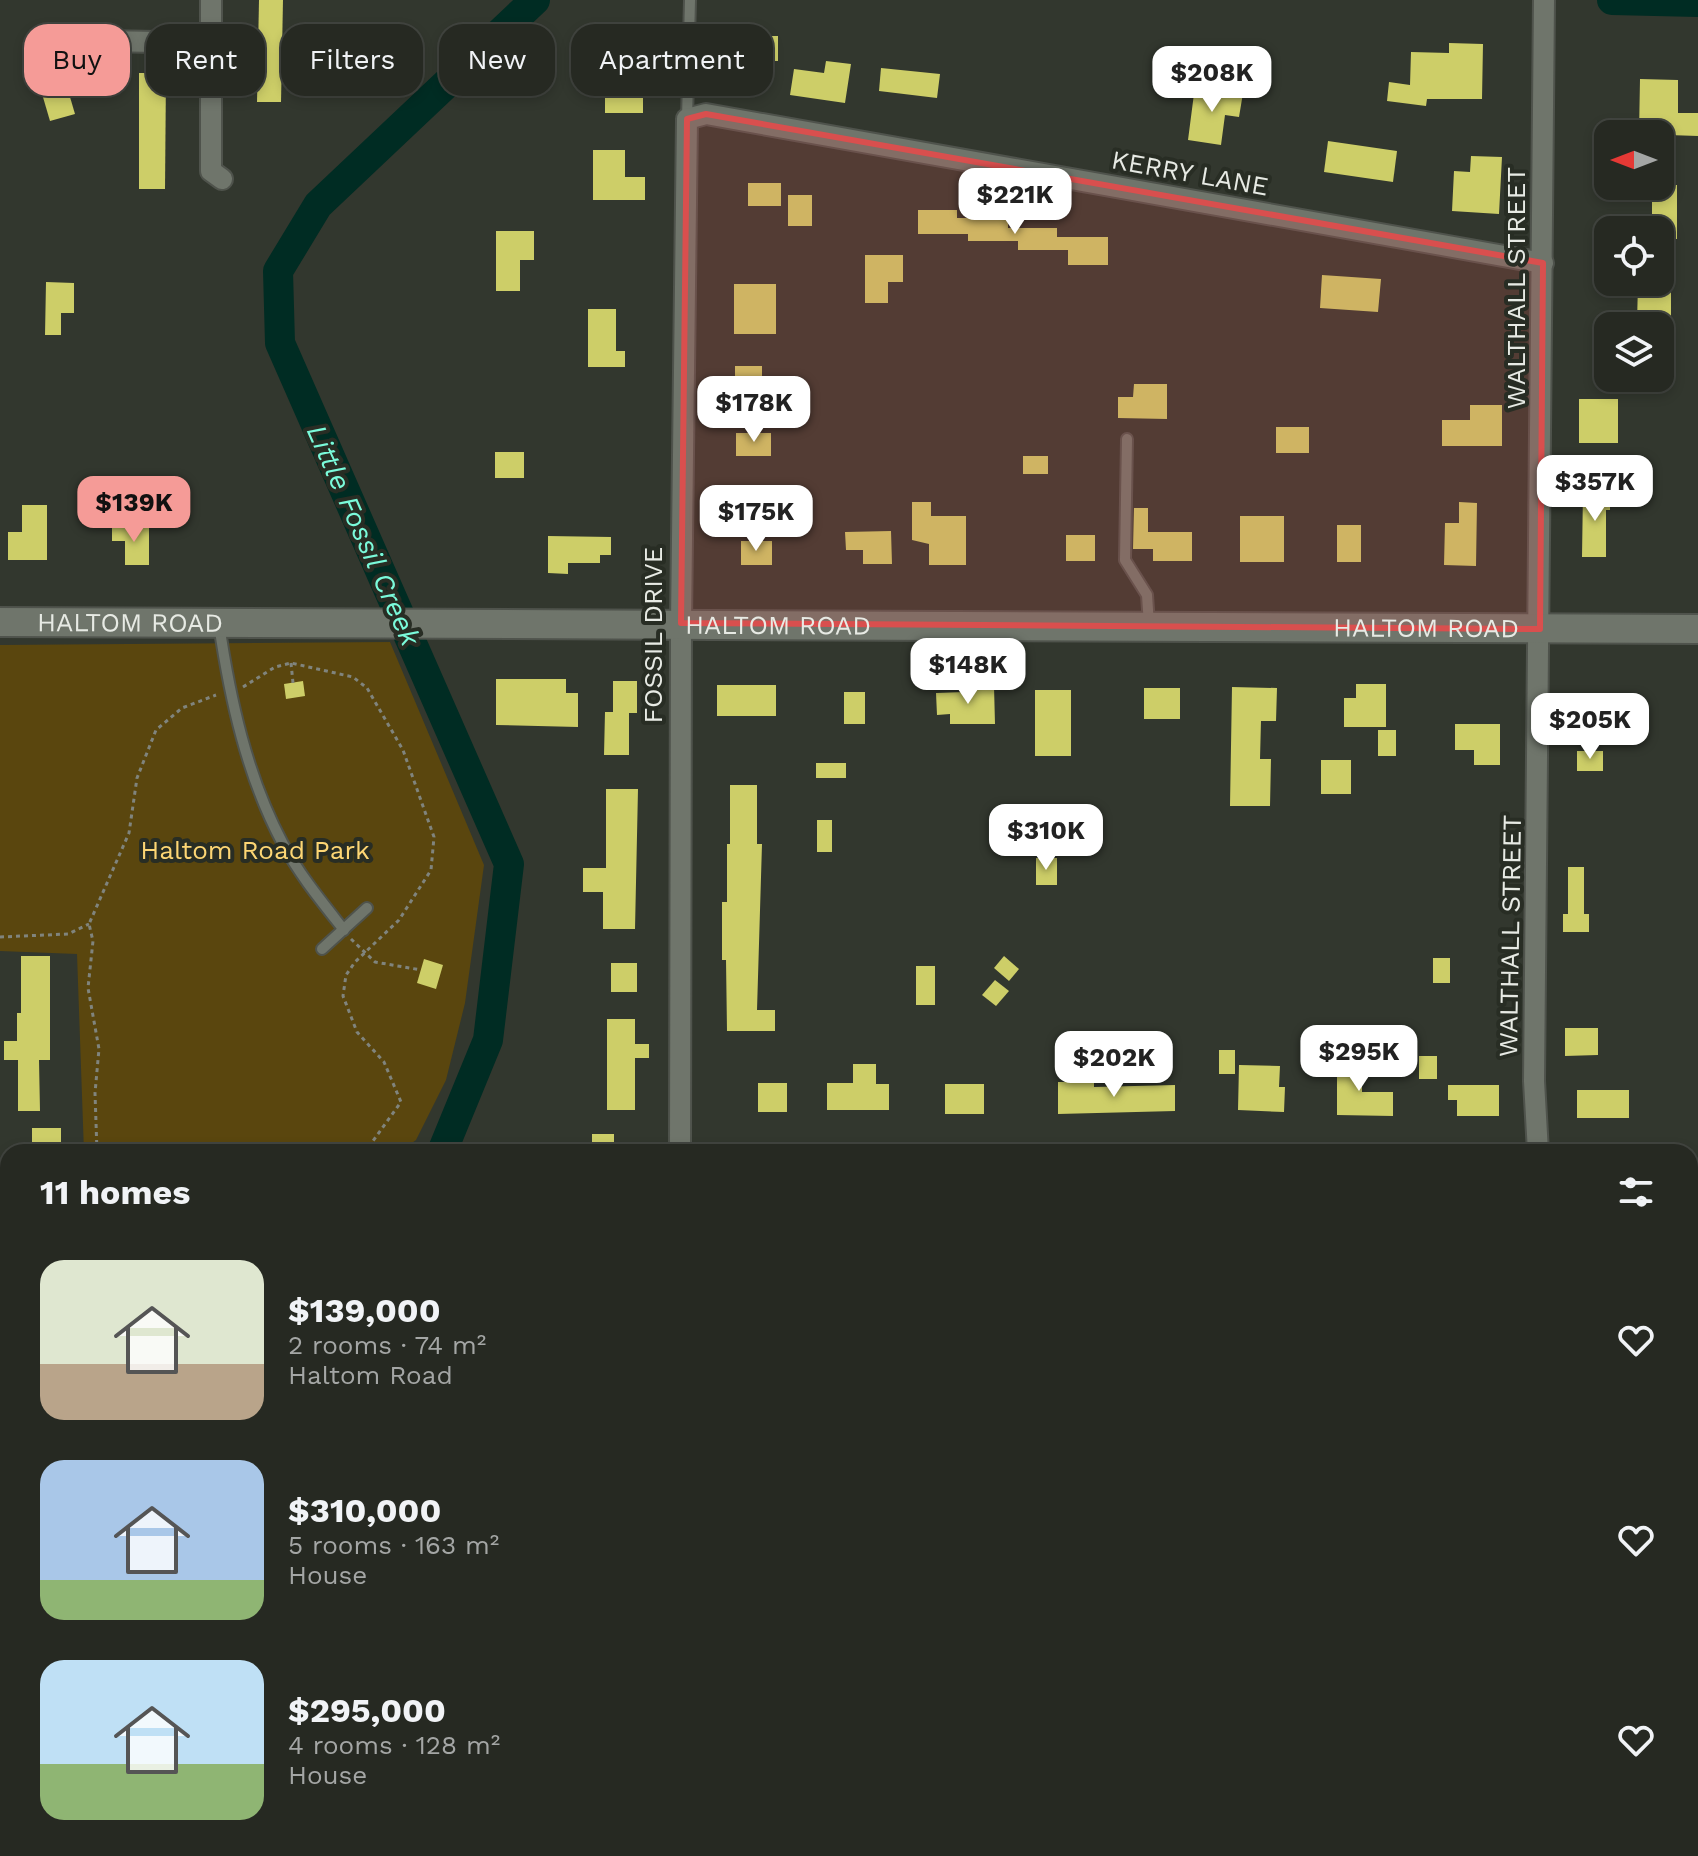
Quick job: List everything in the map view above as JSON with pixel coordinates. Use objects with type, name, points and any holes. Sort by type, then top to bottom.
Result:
[{"type":"main road","name":"HALTOM ROAD","points":[[0,622],[1698,629]]},
{"type":"street","points":[[210,24],[211,0]]},
{"type":"street","name":"WALTHALL STREET","points":[[1538,1144],[1534,1081],[1544,0]]},
{"type":"street","points":[[210,96],[211,171],[222,179]]},
{"type":"street","name":"KERRY LANE","points":[[687,119],[706,114],[1543,263]]},
{"type":"street","name":"FOSSIL DRIVE","points":[[680,1144],[681,623],[687,119]]},
{"type":"lane","points":[[687,119],[690,0]]},
{"type":"lane","points":[[1127,439],[1125,560],[1147,595],[1149,627]]},
{"type":"lane","points":[[219,622],[230,691],[256,781],[283,844],[344,930]]},
{"type":"lane","points":[[322,949],[367,908]]},
{"type":"path","points":[[291,663],[293,683]]},
{"type":"path","points":[[97,1144],[95,1093],[99,1049],[88,988],[93,941],[89,924],[129,833],[137,778],[156,730],[182,708],[260,679],[275,667],[291,663],[353,677],[367,688],[403,750],[434,837],[431,870],[410,905],[385,937],[364,954],[346,975],[343,996],[357,1032],[384,1062],[401,1102],[371,1144]]},
{"type":"path","points":[[0,937],[68,934],[89,924]]},
{"type":"path","points":[[344,930],[375,962],[421,970]]},
{"type":"highlighted area","points":[[706,114],[1543,263],[1540,629],[681,623],[687,119]]},
{"type":"green space","name":"Haltom Road Park","points":[[390,642],[484,865],[465,1003],[446,1080],[416,1140],[410,1144],[84,1144],[77,954],[0,951],[0,645]]},
{"type":"building","points":[[259,0],[283,0],[281,102],[257,102],[257,96],[265,96],[265,24],[259,24]]},
{"type":"building","points":[[773,36],[778,36],[778,61],[773,61]]},
{"type":"building","points":[[1449,43],[1483,44],[1482,99],[1427,99],[1426,106],[1387,101],[1389,82],[1410,85],[1411,52],[1449,53]]},
{"type":"building","points":[[826,61],[851,64],[845,103],[790,95],[794,69],[824,73]]},
{"type":"building","points":[[881,68],[940,74],[937,98],[879,91]]},
{"type":"building","points":[[139,73],[146,73],[146,96],[166,96],[165,189],[139,189]]},
{"type":"building","points":[[1640,79],[1678,80],[1678,113],[1698,113],[1698,136],[1674,135],[1674,120],[1639,120]]},
{"type":"building","points":[[1195,86],[1243,93],[1239,117],[1225,115],[1221,145],[1188,140]]},
{"type":"building","points":[[43,96],[70,96],[75,114],[50,121]]},
{"type":"building","points":[[605,96],[643,96],[643,113],[605,113]]},
{"type":"building","points":[[1328,141],[1397,151],[1393,182],[1324,172]]},
{"type":"building","points":[[593,150],[625,150],[625,177],[645,177],[645,200],[593,200]]},
{"type":"building","points":[[1471,156],[1502,157],[1499,214],[1452,211],[1454,171],[1470,172]]},
{"type":"building","points":[[748,183],[781,183],[781,206],[748,206]]},
{"type":"building","points":[[1674,185],[1677,185],[1677,239],[1674,239],[1674,216],[1652,216],[1652,200],[1674,200]]},
{"type":"building","points":[[788,195],[812,195],[812,226],[788,226]]},
{"type":"building","points":[[918,210],[957,210],[957,218],[1008,218],[1008,228],[1057,228],[1057,237],[1108,237],[1108,265],[1068,265],[1068,250],[1018,250],[1018,241],[968,241],[968,234],[918,234]]},
{"type":"building","points":[[496,231],[534,231],[534,260],[520,260],[520,291],[496,291]]},
{"type":"building","points":[[865,255],[903,255],[903,282],[888,282],[888,303],[865,303]]},
{"type":"building","points":[[1322,275],[1381,279],[1378,312],[1320,308]]},
{"type":"building","points":[[46,282],[74,283],[74,313],[61,313],[61,335],[45,335]]},
{"type":"building","points":[[734,284],[776,284],[776,334],[734,334]]},
{"type":"building","points":[[1638,296],[1671,296],[1671,312],[1637,312]]},
{"type":"building","points":[[588,309],[616,309],[616,351],[625,351],[625,367],[588,367]]},
{"type":"building","points":[[735,366],[762,366],[762,405],[735,405]]},
{"type":"building","points":[[1134,384],[1167,384],[1167,419],[1118,418],[1118,397],[1133,397]]},
{"type":"building","points":[[1579,399],[1618,399],[1618,443],[1579,443]]},
{"type":"building","points":[[1470,405],[1502,405],[1502,446],[1442,446],[1442,420],[1470,420]]},
{"type":"building","points":[[1276,427],[1309,427],[1309,453],[1276,453]]},
{"type":"building","points":[[736,433],[771,433],[771,456],[736,456]]},
{"type":"building","points":[[495,452],[524,452],[524,478],[495,478]]},
{"type":"building","points":[[1023,456],[1048,456],[1048,474],[1023,474]]},
{"type":"building","points":[[1583,491],[1610,491],[1610,510],[1606,510],[1606,557],[1582,557]]},
{"type":"building","points":[[912,502],[931,502],[931,516],[966,516],[966,565],[929,565],[929,544],[912,540]]},
{"type":"building","points":[[1459,502],[1477,503],[1476,566],[1444,565],[1445,523],[1459,523]]},
{"type":"building","points":[[22,505],[47,505],[47,560],[8,560],[8,532],[22,532]]},
{"type":"building","points":[[1134,508],[1148,508],[1148,532],[1192,532],[1192,561],[1153,561],[1153,549],[1133,549]]},
{"type":"building","points":[[1240,516],[1284,516],[1284,562],[1240,562]]},
{"type":"building","points":[[1337,525],[1361,525],[1361,562],[1337,562]]},
{"type":"building","points":[[112,527],[149,527],[149,565],[125,565],[125,541],[112,541]]},
{"type":"building","points":[[891,531],[892,564],[863,564],[863,550],[846,550],[845,532]]},
{"type":"building","points":[[1066,535],[1095,535],[1095,561],[1066,561]]},
{"type":"building","points":[[548,536],[611,537],[611,555],[600,555],[600,563],[568,563],[568,574],[548,573]]},
{"type":"building","points":[[741,541],[772,541],[772,565],[741,565]]},
{"type":"building","points":[[496,679],[566,679],[566,693],[578,693],[578,727],[496,725]]},
{"type":"building","points":[[303,681],[305,696],[286,699],[284,684]]},
{"type":"building","points":[[613,681],[637,681],[637,713],[629,713],[629,755],[604,755],[605,712],[613,712]]},
{"type":"building","points":[[1356,684],[1386,684],[1386,727],[1344,727],[1344,698],[1356,698]]},
{"type":"building","points":[[717,685],[776,685],[776,716],[717,716]]},
{"type":"building","points":[[964,686],[994,686],[995,724],[950,724],[950,714],[937,715],[936,693],[964,692]]},
{"type":"building","points":[[1232,687],[1277,688],[1276,721],[1261,721],[1260,759],[1271,759],[1270,806],[1230,806]]},
{"type":"building","points":[[1144,688],[1180,688],[1180,719],[1144,719]]},
{"type":"building","points":[[1035,690],[1071,690],[1071,756],[1035,756]]},
{"type":"building","points":[[844,692],[865,692],[865,724],[844,724]]},
{"type":"building","points":[[1455,724],[1500,724],[1500,765],[1474,765],[1474,750],[1455,750]]},
{"type":"building","points":[[1378,730],[1396,730],[1396,756],[1378,756]]},
{"type":"building","points":[[1577,751],[1603,751],[1603,771],[1577,771]]},
{"type":"building","points":[[1321,760],[1351,760],[1351,794],[1321,794]]},
{"type":"building","points":[[816,763],[846,763],[846,778],[816,778]]},
{"type":"building","points":[[730,785],[757,785],[757,844],[762,844],[757,1010],[775,1010],[775,1031],[727,1031],[722,902],[727,902]]},
{"type":"building","points":[[606,789],[638,789],[635,929],[603,929],[603,892],[583,892],[583,868],[606,868]]},
{"type":"building","points":[[817,820],[832,820],[832,852],[817,852]]},
{"type":"building","points":[[1036,858],[1057,858],[1057,885],[1036,885]]},
{"type":"building","points":[[1568,867],[1584,867],[1584,914],[1589,914],[1589,932],[1563,932],[1563,914],[1568,914]]},
{"type":"building","points":[[21,956],[50,956],[50,1060],[39,1060],[40,1111],[18,1111],[18,1060],[4,1060],[4,1041],[17,1041],[17,1013],[21,1013]]},
{"type":"building","points":[[1004,956],[1019,969],[1009,981],[994,968]]},
{"type":"building","points":[[1433,958],[1450,958],[1450,983],[1433,983]]},
{"type":"building","points":[[424,959],[443,965],[436,989],[417,983]]},
{"type":"building","points":[[611,963],[637,963],[637,992],[611,992]]},
{"type":"building","points":[[916,966],[935,966],[935,1005],[916,1005]]},
{"type":"building","points":[[995,980],[1009,991],[996,1006],[982,995]]},
{"type":"building","points":[[607,1019],[635,1019],[635,1044],[649,1044],[649,1058],[635,1058],[635,1110],[607,1110]]},
{"type":"building","points":[[1565,1028],[1598,1028],[1598,1055],[1565,1056]]},
{"type":"building","points":[[1219,1050],[1235,1050],[1235,1074],[1219,1074]]},
{"type":"building","points":[[1419,1056],[1437,1056],[1437,1079],[1419,1079]]},
{"type":"building","points":[[1337,1058],[1362,1059],[1362,1092],[1393,1092],[1393,1116],[1337,1115]]},
{"type":"building","points":[[853,1064],[876,1064],[876,1084],[889,1084],[889,1110],[827,1110],[827,1083],[853,1083]]},
{"type":"building","points":[[1239,1065],[1280,1066],[1279,1087],[1285,1087],[1284,1112],[1238,1110]]},
{"type":"building","points":[[1058,1082],[1094,1082],[1094,1087],[1175,1085],[1175,1111],[1058,1114]]},
{"type":"building","points":[[758,1083],[787,1083],[787,1112],[758,1112]]},
{"type":"building","points":[[945,1084],[984,1084],[984,1114],[945,1114]]},
{"type":"building","points":[[1448,1085],[1499,1085],[1499,1116],[1457,1116],[1457,1100],[1448,1100]]},
{"type":"building","points":[[1577,1090],[1629,1090],[1629,1118],[1577,1118]]},
{"type":"building","points":[[32,1128],[61,1128],[61,1144],[32,1144]]},
{"type":"building","points":[[592,1134],[614,1134],[614,1144],[592,1144]]},
{"type":"waterway","name":"Little Fossil Creek","points":[[445,1144],[488,1040],[509,864],[280,343],[278,271],[318,205],[535,0]]},
{"type":"waterway","name":"Little Fossil Creek","points":[[1612,0],[1698,2]]}]
